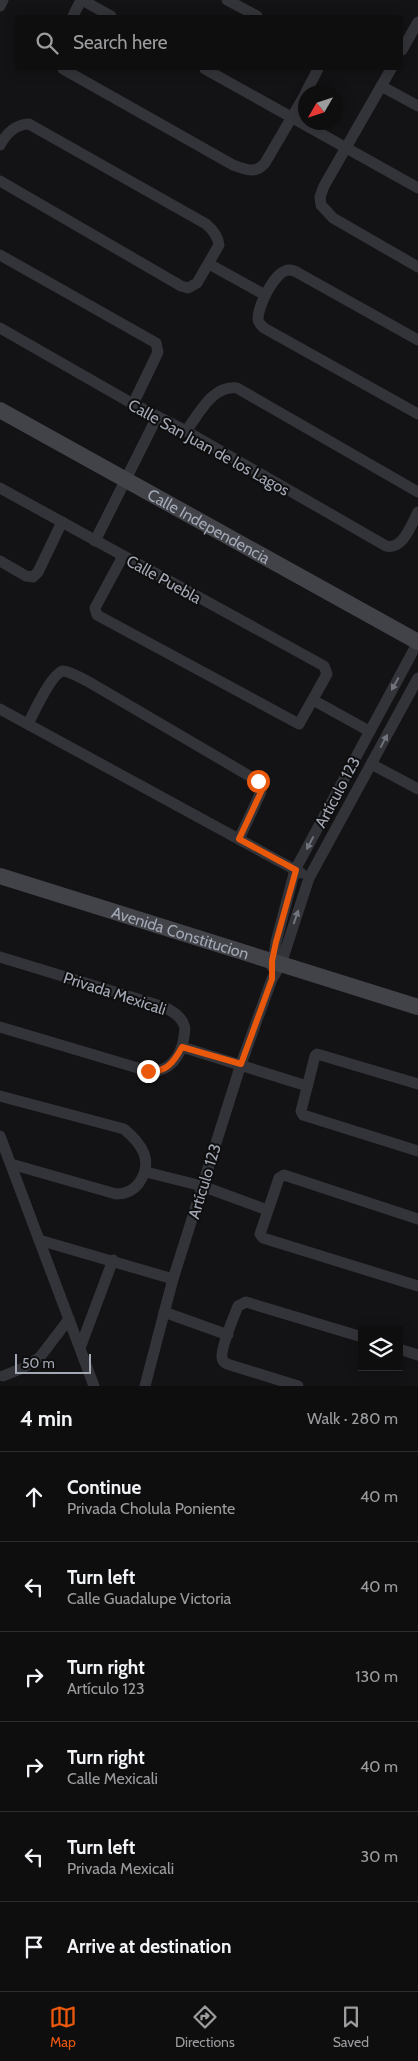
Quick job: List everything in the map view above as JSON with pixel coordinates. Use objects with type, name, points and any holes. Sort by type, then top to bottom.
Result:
[{"type":"street","points":[[0,6],[3,0]]},
{"type":"street","points":[[74,15],[82,0],[109,15]]},
{"type":"street","points":[[227,0],[255,15]]},
{"type":"street","points":[[403,49],[417,28]]},
{"type":"street","points":[[65,70],[234,165],[254,171],[260,169],[266,163],[298,107]]},
{"type":"street","points":[[207,70],[418,188]]},
{"type":"street","points":[[310,85],[318,70]]},
{"type":"street","points":[[390,70],[324,186],[320,197],[321,205],[332,218],[418,267]]},
{"type":"street","points":[[380,86],[418,106]]},
{"type":"street","points":[[0,144],[10,132],[19,126],[29,124],[206,224],[218,239],[220,245],[210,264],[194,286],[188,288],[181,286],[0,180]]},
{"type":"street","points":[[0,255],[156,343],[158,352],[133,404]]},
{"type":"street","points":[[210,264],[265,295]]},
{"type":"street","points":[[418,340],[290,270],[279,275],[265,295],[258,320],[264,328],[418,414]]},
{"type":"street","name":"Calle San Juan de los Lagos","points":[[0,328],[133,404],[186,431],[386,546],[397,547],[415,526]]},
{"type":"street","points":[[186,431],[215,394],[223,388],[237,388],[418,492]]},
{"type":"street","name":"Calle Independencia","points":[[0,410],[418,642]]},
{"type":"street","points":[[95,541],[157,417]]},
{"type":"street","name":"Calle Puebla","points":[[0,488],[324,666],[327,674],[313,700]]},
{"type":"street","points":[[415,526],[418,512]]},
{"type":"street","points":[[0,561],[26,576],[32,577],[38,572],[62,522]]},
{"type":"street","points":[[123,556],[95,608],[97,615],[296,724],[302,721],[313,700],[369,731]]},
{"type":"street","name":"Artículo 123","points":[[145,1386],[173,1279],[241,1064],[277,962],[296,870],[418,642]]},
{"type":"street","points":[[28,724],[53,679],[60,673],[66,672],[89,682],[258,781],[261,792],[239,839]]},
{"type":"street","name":"Artículo 123","points":[[277,962],[310,878],[418,678]]},
{"type":"street","points":[[0,708],[310,878]]},
{"type":"street","points":[[372,764],[418,789]]},
{"type":"street","name":"Avenida Constitucion","points":[[0,876],[418,1007]]},
{"type":"street","name":"Privada Mexicali","points":[[0,957],[169,1009],[181,1018],[184,1024],[182,1047]]},
{"type":"street","points":[[0,1027],[148,1071],[155,1072],[167,1068],[174,1061],[182,1047],[307,1086]]},
{"type":"street","points":[[418,1084],[320,1054],[315,1056],[301,1111],[302,1115],[418,1151]]},
{"type":"street","points":[[0,1096],[124,1129],[142,1148],[146,1162],[146,1172],[133,1190],[128,1193],[116,1194],[11,1164]]},
{"type":"street","points":[[0,1136],[94,1386]]},
{"type":"street","points":[[146,1172],[202,1186],[267,1210]]},
{"type":"street","points":[[418,1220],[284,1175],[279,1178],[261,1231],[263,1238],[418,1286]]},
{"type":"street","points":[[39,1240],[173,1279]]},
{"type":"street","points":[[80,1348],[113,1260]]},
{"type":"street","points":[[298,1386],[227,1364],[222,1357],[238,1306],[246,1302],[358,1336]]},
{"type":"street","points":[[164,1312],[228,1335]]},
{"type":"street","points":[[3,1377],[23,1368],[40,1357],[69,1319]]},
{"type":"street","points":[[403,1350],[418,1355]]},
{"type":"route","points":[[148,1071],[155,1072],[167,1068],[174,1061],[182,1047],[241,1064],[272,979],[272,961],[276,942],[296,870],[239,839],[261,792],[258,781]]}]
